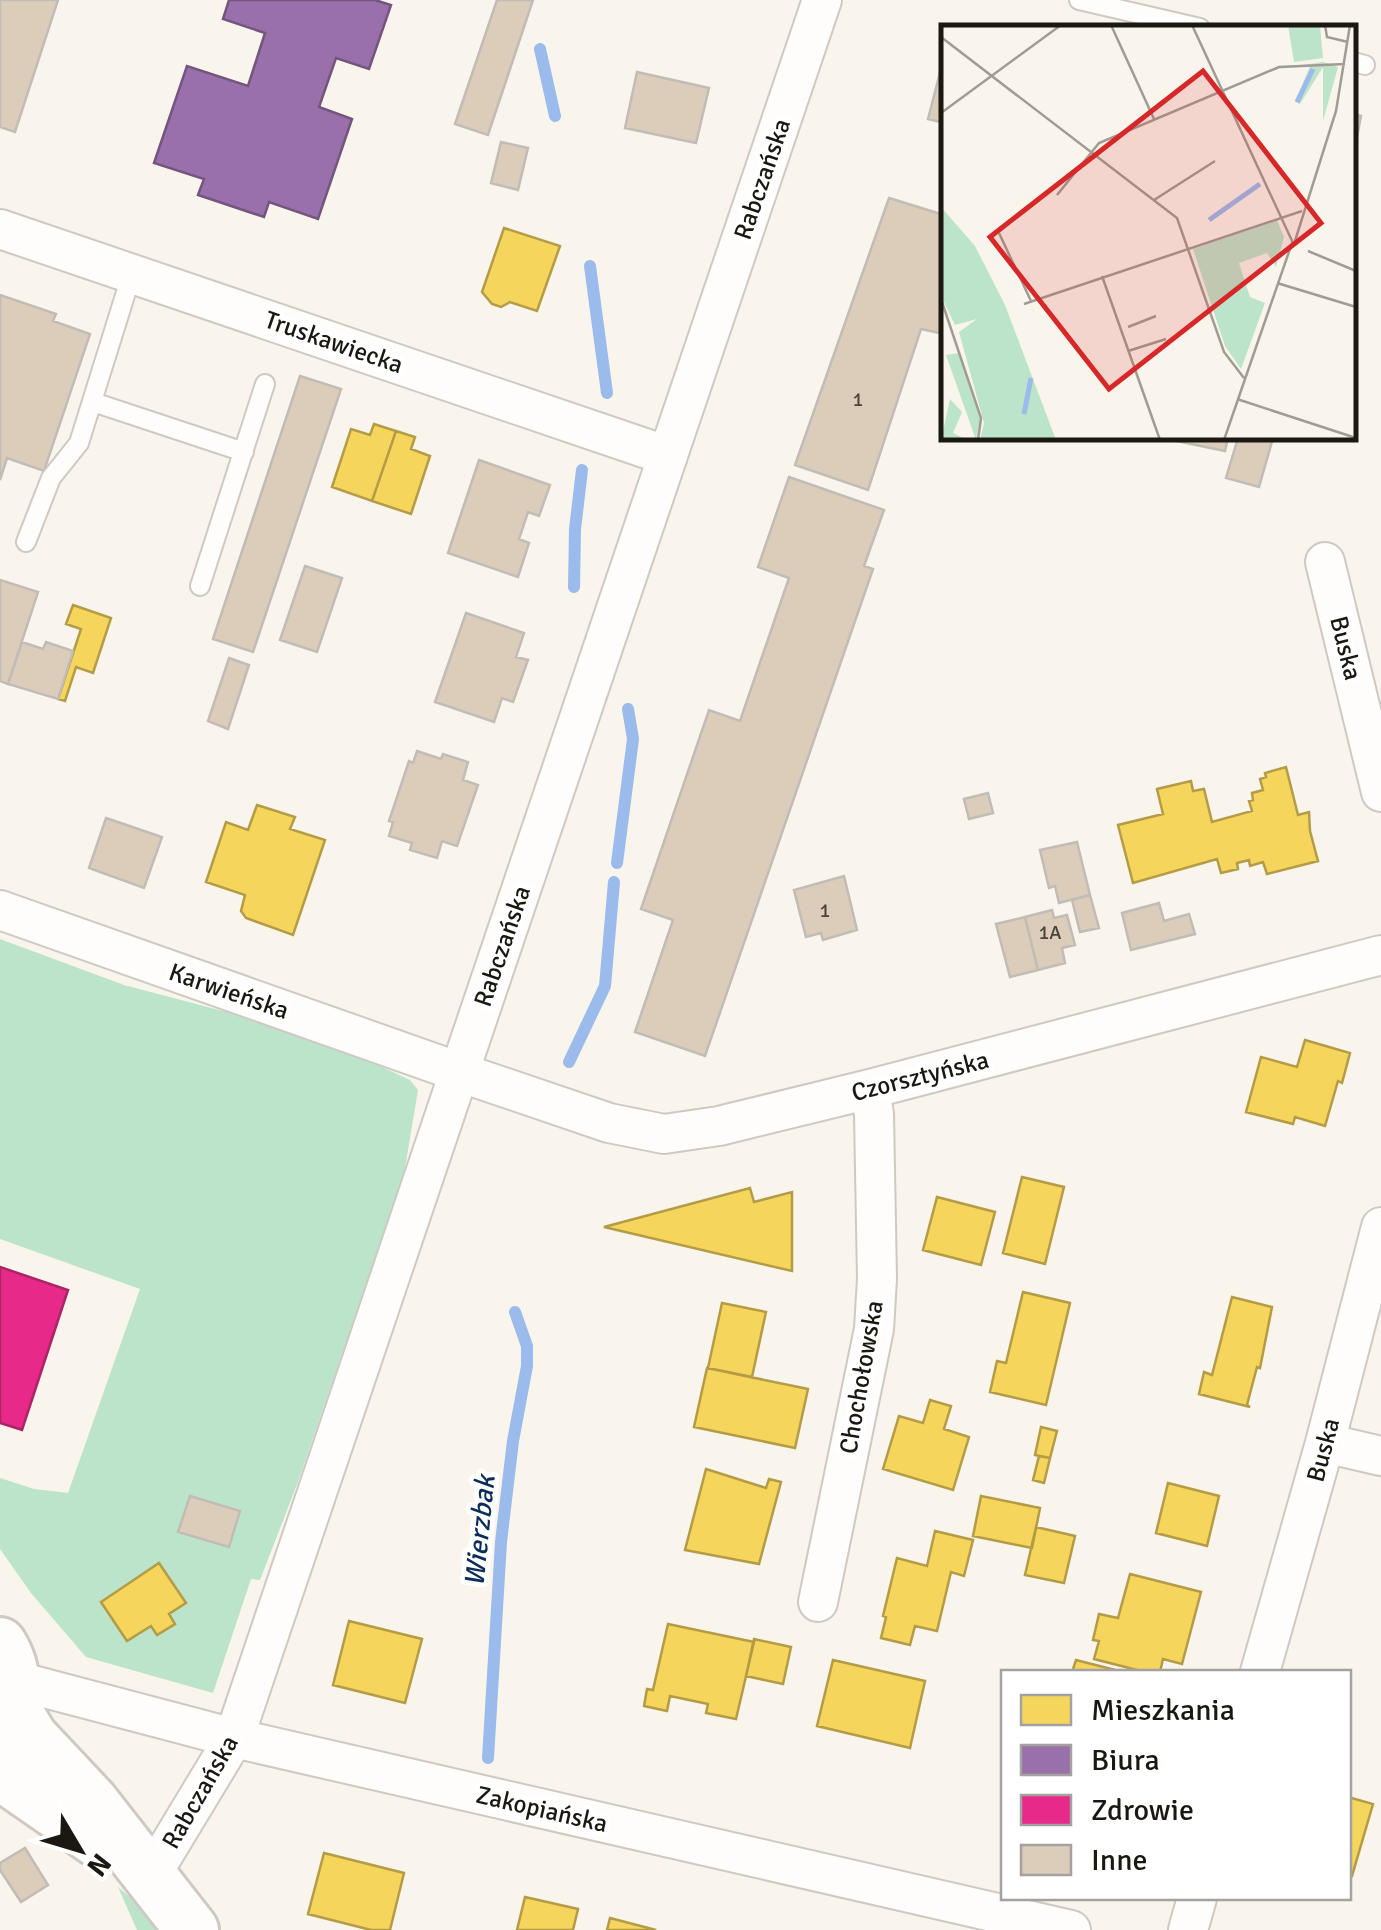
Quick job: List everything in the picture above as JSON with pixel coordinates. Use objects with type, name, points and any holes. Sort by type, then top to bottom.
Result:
[{"type":"street","name":"Rabczańska","points":[[150,1877],[234,1738],[822,0]]},
{"type":"street","name":"Truskawiecka","points":[[0,228],[668,456]]},
{"type":"street","name":"Buska","points":[[1324,562],[1381,792]]},
{"type":"street","name":"Karwieńska","points":[[0,910],[459,1072]]},
{"type":"street","name":"Czorsztyńska","points":[[459,1072],[609,1122],[664,1134],[719,1126],[870,1089],[1381,955]]},
{"type":"street","name":"Chochołowska","points":[[818,1602],[874,1329],[877,1279],[870,1089]]},
{"type":"street","name":"Buska","points":[[1261,1670],[1381,1227]]},
{"type":"street","points":[[1325,1443],[1381,1456]]},
{"type":"street","name":"Zakopiańska","points":[[6,1689],[1071,1930]]},
{"type":"street","points":[[6,1689],[31,1737],[92,1802],[192,1930]]},
{"type":"street","points":[[0,1773],[150,1877]]},
{"type":"street","points":[[1188,1930],[1196,1900]]},
{"type":"lane","points":[[1079,0],[1187,25]]},
{"type":"lane","points":[[26,542],[51,478],[79,443],[132,272]]},
{"type":"lane","points":[[200,586],[265,384]]},
{"type":"lane","points":[[93,402],[244,452]]},
{"type":"green space","points":[[0,939],[124,985],[272,1024],[348,1051],[410,1080],[418,1090],[404,1174],[298,1482],[260,1580],[251,1579],[213,1693],[86,1657],[31,1593],[0,1549],[0,1478],[34,1489],[68,1493],[140,1289],[0,1239]]},
{"type":"green space","points":[[118,1887],[137,1903],[156,1930],[137,1930]]},
{"type":"building: Mieszkania","points":[[504,228],[560,246],[537,311],[510,302],[501,307],[492,304],[482,292]]},
{"type":"building: Mieszkania","points":[[374,424],[396,431],[372,501],[332,487],[351,429],[370,435]]},
{"type":"building: Mieszkania","points":[[396,431],[415,437],[411,449],[430,456],[411,514],[372,501]]},
{"type":"building: Mieszkania","points":[[73,605],[111,618],[93,673],[76,667],[65,701],[58,699],[81,629],[66,624]]},
{"type":"building: Mieszkania","points":[[1286,767],[1298,815],[1309,812],[1318,861],[1267,874],[1263,862],[1250,866],[1249,860],[1237,863],[1238,869],[1221,873],[1217,859],[1133,883],[1118,825],[1163,814],[1157,789],[1191,781],[1193,791],[1204,789],[1212,822],[1252,811],[1252,793],[1263,790],[1260,779],[1266,777],[1265,773]]},
{"type":"building: Mieszkania","points":[[257,805],[295,817],[290,829],[325,840],[293,935],[246,918],[241,911],[245,895],[206,882],[226,822],[248,830]]},
{"type":"building: Mieszkania","points":[[1305,1040],[1350,1053],[1325,1126],[1295,1117],[1293,1124],[1246,1112],[1261,1057],[1297,1067]]},
{"type":"building: Mieszkania","points":[[1022,1177],[1064,1187],[1045,1264],[1003,1253]]},
{"type":"building: Mieszkania","points":[[750,1188],[754,1202],[792,1192],[792,1271],[604,1227]]},
{"type":"building: Mieszkania","points":[[937,1197],[995,1212],[981,1265],[923,1250]]},
{"type":"building: Mieszkania","points":[[1023,1292],[1070,1303],[1046,1405],[990,1392],[997,1361],[1006,1363]]},
{"type":"building: Mieszkania","points":[[1232,1297],[1272,1307],[1260,1368],[1257,1367],[1247,1405],[1250,1407],[1199,1394],[1204,1372],[1212,1375]]},
{"type":"building: Mieszkania","points":[[722,1303],[766,1312],[752,1377],[708,1368]]},
{"type":"building: Mieszkania","points":[[707,1368],[808,1389],[795,1448],[694,1427]]},
{"type":"building: Mieszkania","points":[[930,1400],[951,1406],[944,1429],[969,1437],[953,1490],[883,1469],[899,1416],[923,1423]]},
{"type":"building: Mieszkania","points":[[1041,1427],[1057,1431],[1050,1458],[1035,1455]]},
{"type":"building: Mieszkania","points":[[1039,1456],[1050,1458],[1044,1483],[1033,1480]]},
{"type":"building: Mieszkania","points":[[706,1469],[766,1488],[769,1479],[781,1482],[759,1564],[685,1550]]},
{"type":"building: Mieszkania","points":[[1168,1483],[1219,1496],[1207,1546],[1156,1533]]},
{"type":"building: Mieszkania","points":[[981,1496],[1040,1508],[1032,1548],[973,1536]]},
{"type":"building: Mieszkania","points":[[1036,1527],[1075,1536],[1064,1583],[1025,1575]]},
{"type":"building: Mieszkania","points":[[935,1531],[973,1540],[964,1576],[951,1572],[937,1631],[915,1626],[910,1645],[881,1638],[897,1558],[927,1566]]},
{"type":"building: Mieszkania","points":[[159,1563],[186,1603],[169,1614],[175,1624],[157,1635],[151,1626],[127,1641],[101,1602]]},
{"type":"building: Mieszkania","points":[[1130,1574],[1201,1592],[1182,1664],[1163,1659],[1160,1670],[1137,1670],[1094,1659],[1099,1641],[1093,1640],[1099,1614],[1118,1618]]},
{"type":"building: Mieszkania","points":[[349,1621],[422,1639],[405,1703],[333,1685]]},
{"type":"building: Mieszkania","points":[[668,1624],[754,1642],[736,1719],[706,1713],[708,1704],[670,1696],[667,1711],[644,1706],[647,1689],[653,1690]]},
{"type":"building: Mieszkania","points":[[754,1639],[791,1647],[783,1684],[746,1676]]},
{"type":"building: Mieszkania","points":[[833,1660],[925,1681],[910,1748],[817,1726]]},
{"type":"building: Mieszkania","points":[[1076,1660],[1115,1670],[1073,1670]]},
{"type":"building: Mieszkania","points":[[1351,1798],[1373,1804],[1351,1876]]},
{"type":"building: Mieszkania","points":[[324,1853],[404,1873],[390,1930],[371,1930],[308,1914]]},
{"type":"building: Mieszkania","points":[[525,1897],[578,1909],[573,1930],[517,1930]]},
{"type":"building: Mieszkania","points":[[610,1918],[656,1930],[607,1930]]},
{"type":"building: Biura","points":[[229,0],[375,0],[391,5],[369,69],[336,58],[319,107],[352,119],[318,219],[269,202],[264,217],[198,195],[204,179],[154,163],[187,66],[248,86],[265,33],[223,19]]},
{"type":"building: Zdrowie","points":[[0,1267],[68,1290],[22,1430],[0,1423]]},
{"type":"building: Inne","points":[[0,0],[58,0],[15,132],[0,127]]},
{"type":"building: Inne","points":[[497,0],[533,0],[488,135],[455,124]]},
{"type":"building: Inne","points":[[941,69],[941,122],[928,119]]},
{"type":"building: Inne","points":[[637,72],[709,88],[696,143],[625,128]]},
{"type":"building: Inne","points":[[1356,115],[1361,116],[1356,142]]},
{"type":"building: Inne","points":[[501,142],[528,148],[518,190],[491,183]]},
{"type":"building: Inne","points":[[889,198],[941,214],[941,333],[921,329],[868,490],[795,465]]},
{"type":"building: Inne","points":[[0,295],[56,314],[53,321],[90,334],[44,471],[7,458],[0,480]]},
{"type":"building: Inne","points":[[300,376],[341,389],[253,652],[213,639]]},
{"type":"building: Inne","points":[[1172,440],[1228,440],[1225,451]]},
{"type":"building: Inne","points":[[1237,440],[1272,440],[1259,487],[1226,478]]},
{"type":"building: Inne","points":[[479,460],[550,485],[539,516],[528,512],[519,539],[529,543],[518,577],[448,553]]},
{"type":"building: Inne","points":[[789,477],[884,510],[864,566],[873,569],[705,1056],[635,1032],[673,920],[641,909],[709,710],[740,721],[789,578],[758,567]]},
{"type":"building: Inne","points":[[305,566],[342,578],[317,652],[280,640]]},
{"type":"building: Inne","points":[[0,580],[38,592],[8,684],[0,681]]},
{"type":"building: Inne","points":[[466,613],[524,633],[516,657],[528,660],[513,702],[502,698],[494,722],[435,702]]},
{"type":"building: Inne","points":[[22,642],[43,649],[46,642],[73,651],[58,699],[8,684]]},
{"type":"building: Inne","points":[[229,658],[249,665],[228,729],[208,721]]},
{"type":"building: Inne","points":[[417,751],[468,762],[463,780],[478,785],[457,846],[442,841],[437,858],[410,850],[412,843],[389,836],[393,822],[389,821],[409,761],[413,763]]},
{"type":"building: Inne","points":[[988,793],[993,813],[969,819],[964,799]]},
{"type":"building: Inne","points":[[106,818],[162,837],[144,888],[89,868]]},
{"type":"building: Inne","points":[[1077,842],[1090,895],[1059,903],[1055,886],[1049,888],[1040,850]]},
{"type":"building: Inne","points":[[844,876],[857,930],[823,940],[821,933],[806,937],[794,890]]},
{"type":"building: Inne","points":[[1090,895],[1099,928],[1080,932],[1072,900]]},
{"type":"building: Inne","points":[[1159,903],[1164,921],[1189,914],[1195,934],[1131,950],[1122,913]]},
{"type":"building: Inne","points":[[1052,910],[1054,918],[1067,915],[1075,945],[1062,948],[1065,963],[1038,970],[1025,917]]},
{"type":"building: Inne","points":[[1025,917],[1038,970],[1010,977],[996,924]]},
{"type":"building: Inne","points":[[190,1496],[240,1511],[229,1547],[178,1532]]},
{"type":"building: Inne","points":[[25,1848],[48,1885],[21,1902],[0,1870],[0,1863]]},
{"type":"waterway","name":"Wierzbak","points":[[540,49],[555,116]]},
{"type":"waterway","name":"Wierzbak","points":[[590,266],[607,393]]},
{"type":"waterway","name":"Wierzbak","points":[[574,587],[582,470]]},
{"type":"waterway","name":"Wierzbak","points":[[617,863],[633,739],[628,709]]},
{"type":"waterway","name":"Wierzbak","points":[[569,1062],[605,986],[614,882]]},
{"type":"waterway","name":"Wierzbak","points":[[488,1758],[501,1542],[527,1366],[527,1346],[515,1312]]}]
